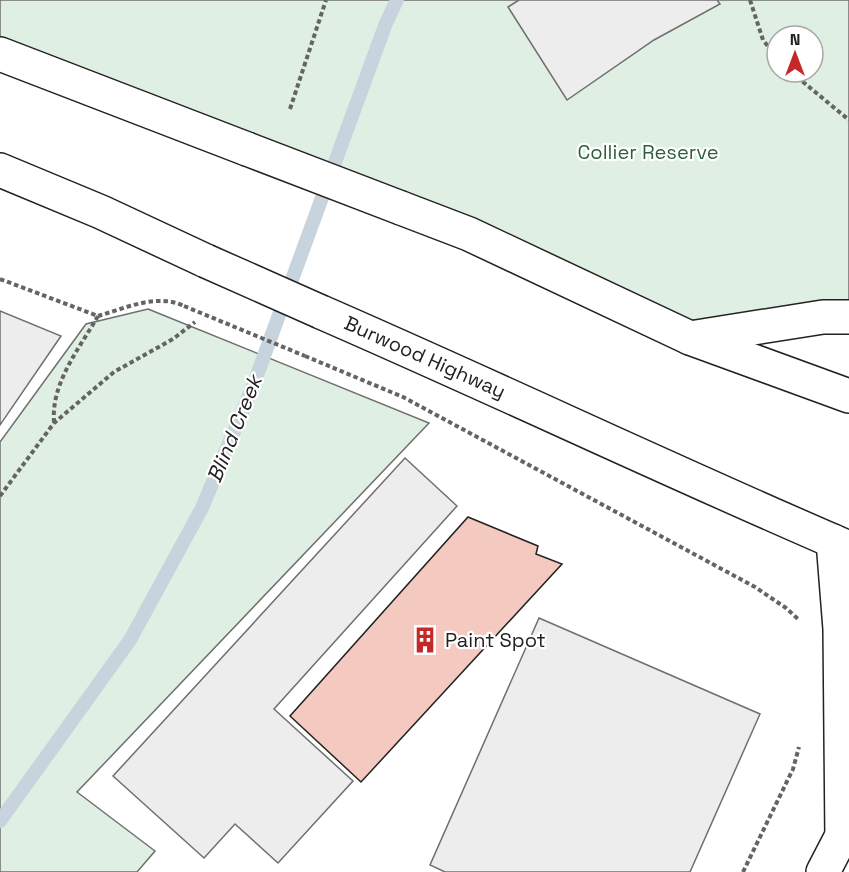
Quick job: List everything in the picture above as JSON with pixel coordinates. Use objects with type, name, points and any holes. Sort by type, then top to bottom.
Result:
[{"type":"main road","points":[[0,54],[469,234],[690,338],[849,396]]},
{"type":"main road","name":"Burwood Highway","points":[[0,170],[101,212],[206,261],[539,408],[660,466],[841,544]]},
{"type":"main road","points":[[690,338],[823,317],[849,317]]},
{"type":"main road","points":[[823,872],[845,831],[840,629],[841,544]]},
{"type":"path","points":[[290,109],[326,0]]},
{"type":"path","points":[[750,0],[765,43]]},
{"type":"path","points":[[806,84],[849,120]]},
{"type":"path","points":[[0,279],[98,316],[155,300],[173,300],[403,397],[755,587],[786,608],[801,622]]},
{"type":"path","points":[[54,423],[54,399],[58,386],[98,316]]},
{"type":"path","points":[[0,496],[54,423],[114,372],[173,339],[195,322]]},
{"type":"path","points":[[743,872],[794,769],[801,738]]},
{"type":"green space","name":"Collier Reserve","points":[[0,0],[849,0],[849,317],[690,338],[0,54]]},
{"type":"green space","points":[[148,309],[429,423],[77,792],[155,851],[137,872],[0,872],[0,442],[86,324]]},
{"type":"shaded area","points":[[519,0],[717,0],[720,4],[654,40],[567,100],[508,7]]},
{"type":"shaded area","points":[[0,311],[61,336],[0,425]]},
{"type":"shaded area","points":[[405,458],[457,506],[274,709],[353,781],[278,863],[235,824],[204,858],[113,776]]},
{"type":"shaded area","points":[[539,618],[760,714],[690,872],[445,872],[430,865]]},
{"type":"building","name":"Paint Spot","points":[[468,517],[538,546],[536,554],[562,564],[361,782],[290,716]]},
{"type":"waterway","name":"Blind Creek","points":[[0,821],[130,640],[202,508],[253,386],[386,23],[397,0]]},
{"type":"place","name":"Paint Spot","points":[[425,640]]}]
